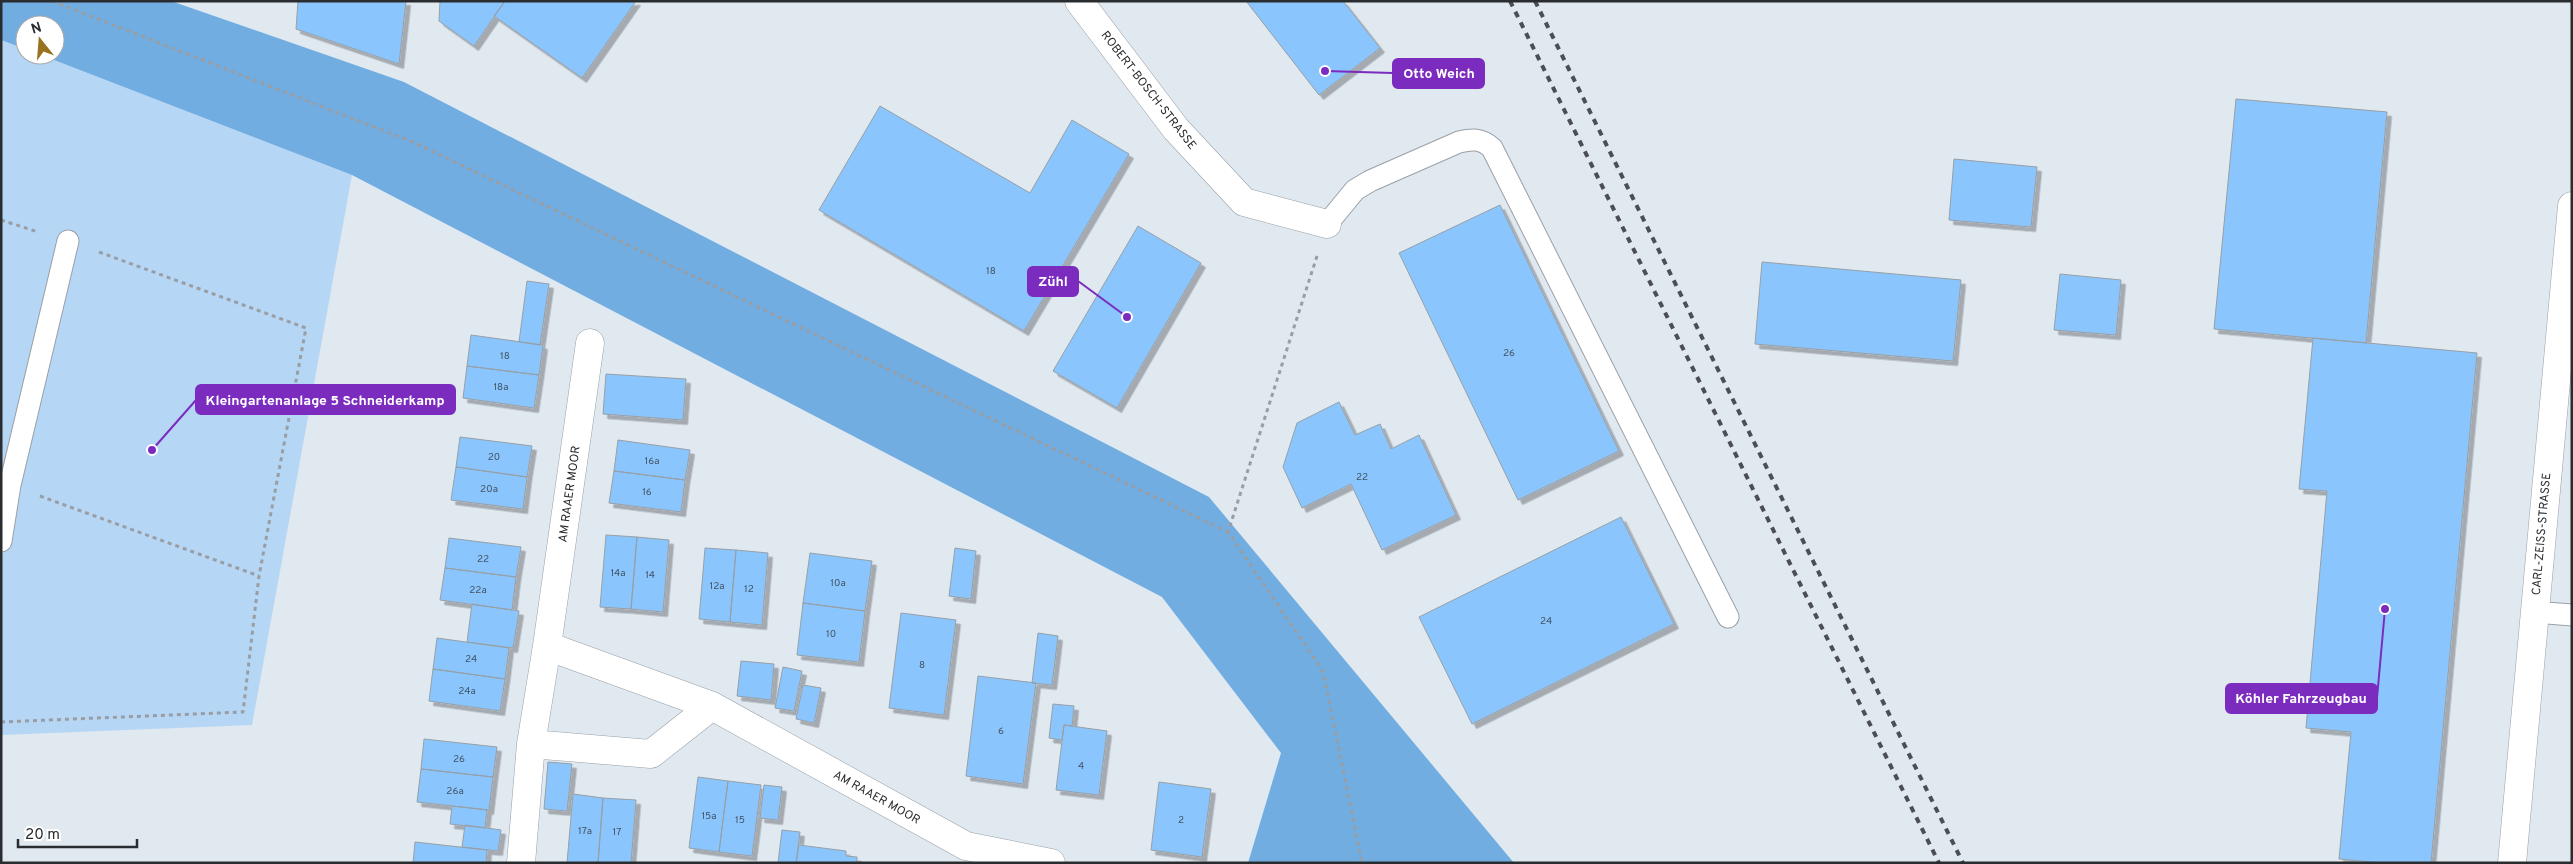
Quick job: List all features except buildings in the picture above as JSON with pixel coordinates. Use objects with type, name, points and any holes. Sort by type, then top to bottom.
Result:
[{"type":"street","name":"ROBERT-BOSCH-STRASSE","points":[[1079,1],[1176,129],[1244,202],[1327,224]]},
{"type":"street","name":"CARL-ZEISS-STRASSE","points":[[2512,863],[2572,206]]},
{"type":"street","name":"AM RAAER MOOR","points":[[521,863],[532,744],[590,343]]},
{"type":"street","name":"AM RAAER MOOR","points":[[547,646],[712,706],[966,846],[1051,863]]},
{"type":"street","points":[[532,744],[652,754],[712,706]]},
{"type":"lane","points":[[1327,224],[1355,190],[1370,181],[1458,142],[1472,139],[1486,142],[1492,148],[1728,617]]},
{"type":"lane","points":[[1,541],[10,485],[68,241]]},
{"type":"lane","points":[[2534,612],[2572,615]]},
{"type":"path","points":[[52,1],[415,143],[1228,532],[1323,671],[1362,863]]},
{"type":"path","points":[[1,220],[68,241],[306,328],[259,576],[243,712],[1,722]]},
{"type":"path","points":[[1228,532],[1327,224]]},
{"type":"path","points":[[10,485],[259,576]]},
{"type":"shaded area","points":[[1,1],[171,1],[404,82],[1209,497],[1514,863],[1248,863],[1281,753],[1162,597],[352,175],[65,64],[65,15],[15,15],[15,45],[1,40]]},
{"type":"shaded area","points":[[1,40],[15,45],[15,65],[65,64],[352,175],[252,725],[1,735]]},
{"type":"railway","points":[[1510,1],[1939,863]]},
{"type":"railway","points":[[1535,1],[1963,863]]},
{"type":"place","name":"Otto Weich","points":[[1325,71]]},
{"type":"place","name":"Zühl","points":[[1127,317]]},
{"type":"place","name":"Kleingartenanlage 5 Schneiderkamp","points":[[152,450]]},
{"type":"place","name":"Köhler Fahrzeugbau","points":[[2385,609]]}]
